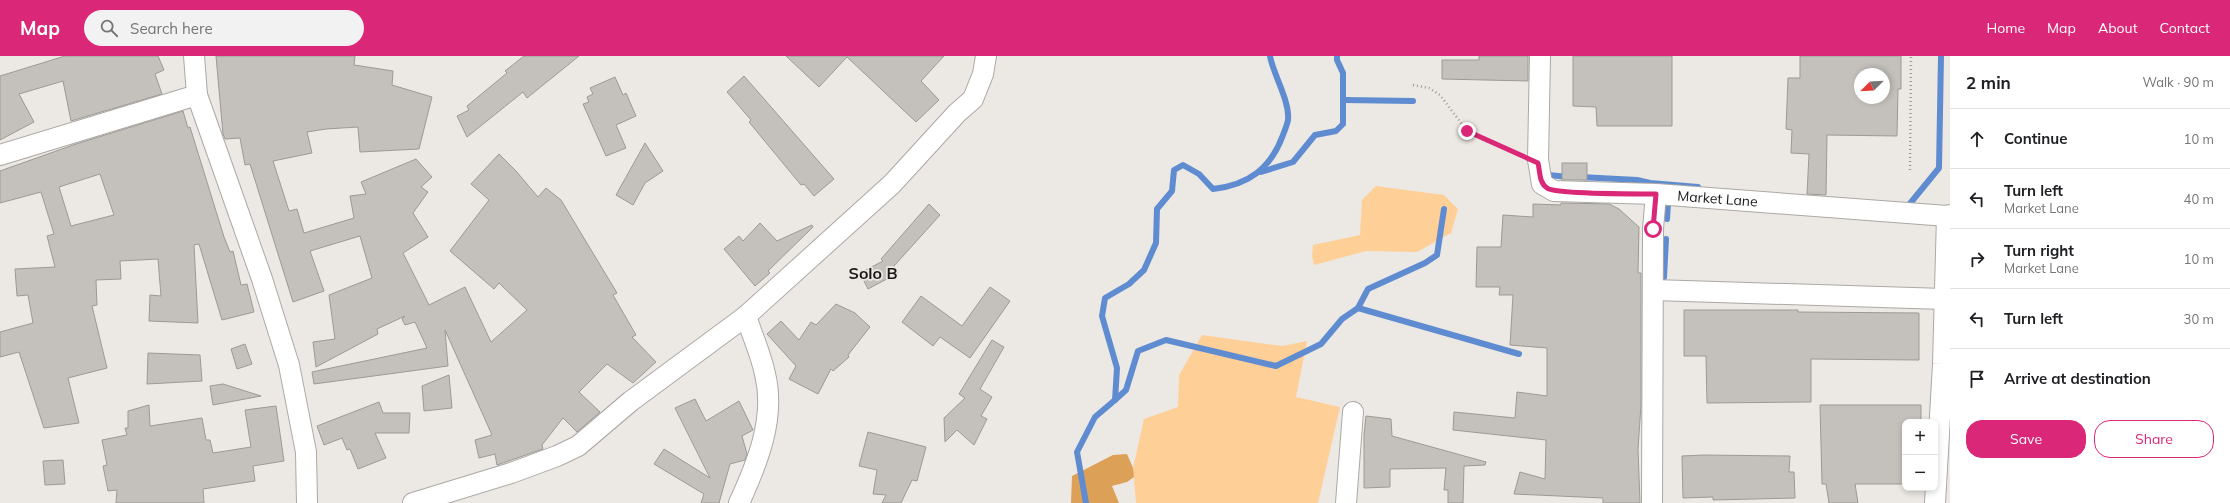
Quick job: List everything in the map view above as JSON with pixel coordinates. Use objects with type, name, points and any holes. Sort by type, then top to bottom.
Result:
[{"type":"street","points":[[194,56],[197,95],[262,279],[289,365],[306,452],[307,503]]},
{"type":"street","points":[[413,503],[511,473],[557,456],[578,446],[631,401],[746,316],[892,184],[957,113],[973,99],[983,74],[986,56]]},
{"type":"street","name":"Market Lane","points":[[1540,56],[1538,163],[1542,184],[1554,191],[1656,194],[1949,215]]},
{"type":"street","points":[[0,155],[197,95]]},
{"type":"street","points":[[1652,503],[1653,229],[1656,194]]},
{"type":"street","points":[[1935,503],[1943,364],[1944,299],[1949,215]]},
{"type":"street","points":[[1653,290],[1944,299]]},
{"type":"street","points":[[739,503],[756,467],[768,410],[766,374],[746,316]]},
{"type":"street","points":[[1346,503],[1353,412]]},
{"type":"path","points":[[1910,170],[1911,56]]},
{"type":"path","points":[[1413,85],[1429,88],[1440,95],[1467,131],[1538,163]]},
{"type":"shaded area","points":[[1376,186],[1444,195],[1458,209],[1451,233],[1417,252],[1366,251],[1314,265],[1312,256],[1313,245],[1360,235],[1362,200]]},
{"type":"shaded area","points":[[1202,335],[1282,346],[1307,341],[1296,397],[1340,407],[1318,503],[1136,503],[1133,468],[1144,419],[1178,407],[1179,375]]},
{"type":"shaded area","points":[[1127,454],[1133,468],[1134,477],[1127,482],[1112,486],[1119,503],[1071,503],[1072,476],[1113,455]]},
{"type":"building","points":[[65,56],[158,56],[164,70],[155,74],[162,94],[71,121],[63,81],[19,94],[34,122],[0,140],[0,76]]},
{"type":"building","points":[[216,56],[355,56],[354,65],[393,71],[392,85],[432,97],[419,149],[360,152],[358,127],[326,129],[307,132],[312,153],[273,161],[289,211],[297,209],[304,233],[354,218],[350,196],[366,194],[361,182],[416,159],[432,177],[421,187],[428,192],[413,213],[428,237],[403,253],[429,305],[465,287],[491,342],[527,310],[499,283],[494,289],[450,251],[489,200],[471,184],[499,154],[538,197],[546,188],[561,200],[617,293],[613,295],[636,335],[632,337],[656,362],[633,383],[607,364],[579,392],[600,412],[577,432],[563,418],[542,445],[543,449],[497,465],[495,454],[479,458],[475,440],[492,435],[445,330],[448,366],[314,384],[312,372],[427,348],[415,322],[405,325],[402,319],[405,316],[377,329],[378,334],[316,367],[313,342],[335,339],[329,295],[372,278],[360,236],[310,251],[324,291],[293,302],[250,164],[245,165],[240,138],[225,139],[223,134]]},
{"type":"building","points":[[524,56],[579,56],[527,98],[523,92],[467,137],[457,116],[469,110],[467,106],[507,73],[505,71]]},
{"type":"building","points":[[786,56],[944,56],[921,81],[939,100],[916,122],[847,57],[819,87]]},
{"type":"building","points":[[1479,56],[1528,56],[1528,81],[1442,79],[1442,60],[1479,60]]},
{"type":"building","points":[[1573,56],[1672,56],[1672,126],[1597,126],[1596,107],[1573,106]]},
{"type":"building","points":[[1800,56],[1901,56],[1901,89],[1898,89],[1897,136],[1827,135],[1826,195],[1807,194],[1809,154],[1791,153],[1792,130],[1786,129],[1788,78],[1800,78]]},
{"type":"building","points":[[744,76],[834,179],[814,196],[804,184],[801,185],[749,122],[751,120],[727,92]]},
{"type":"building","points":[[615,77],[623,95],[626,93],[636,116],[616,125],[626,148],[606,156],[583,104],[589,102],[587,97],[593,94],[590,88]]},
{"type":"building","points":[[183,111],[188,128],[190,127],[224,237],[230,252],[233,251],[241,285],[247,284],[254,312],[222,320],[199,244],[194,245],[198,323],[149,321],[150,295],[161,296],[158,259],[120,261],[121,279],[96,280],[97,305],[92,306],[107,368],[68,378],[79,423],[44,428],[19,352],[0,357],[0,332],[33,323],[28,295],[17,296],[15,269],[55,267],[47,236],[54,234],[41,192],[0,203],[0,171],[76,144]],"holes":[[[100,174],[114,215],[71,226],[59,187]]]},
{"type":"building","points":[[645,143],[663,171],[645,183],[633,205],[616,195]]},
{"type":"building","points":[[1562,163],[1587,163],[1587,180],[1562,180]]},
{"type":"building","points":[[1561,203],[1609,204],[1619,209],[1639,227],[1638,273],[1641,273],[1641,405],[1638,449],[1640,503],[1603,503],[1603,498],[1514,494],[1520,472],[1545,479],[1546,440],[1453,430],[1454,412],[1515,418],[1517,392],[1547,396],[1547,348],[1510,345],[1513,295],[1499,295],[1500,287],[1476,287],[1477,247],[1501,247],[1503,215],[1533,217],[1533,204],[1561,205]]},
{"type":"building","points":[[929,204],[940,215],[894,266],[898,273],[868,289],[860,273],[883,261],[881,259]]},
{"type":"building","points":[[760,223],[777,241],[812,225],[813,227],[768,271],[770,273],[755,286],[724,249],[739,236],[743,241]]},
{"type":"building","points":[[990,287],[1010,301],[970,358],[940,337],[933,346],[902,322],[921,296],[962,326]]},
{"type":"building","points":[[836,304],[855,313],[870,327],[848,355],[849,357],[833,371],[831,369],[818,394],[789,379],[796,366],[767,334],[781,321],[799,340],[811,322],[816,325]]},
{"type":"building","points":[[1684,310],[1798,310],[1798,312],[1919,313],[1919,360],[1811,359],[1811,402],[1707,403],[1706,356],[1684,356]]},
{"type":"building","points":[[992,340],[1004,347],[980,389],[992,397],[981,416],[987,419],[974,445],[957,430],[945,442],[944,418],[965,398],[959,394]]},
{"type":"building","points":[[245,344],[252,364],[237,369],[231,349]]},
{"type":"building","points":[[148,353],[200,355],[202,381],[147,384]]},
{"type":"building","points":[[449,375],[452,408],[424,411],[422,386]]},
{"type":"building","points":[[223,384],[261,396],[213,405],[210,386]]},
{"type":"building","points":[[695,399],[706,421],[739,401],[753,430],[742,436],[747,454],[745,460],[730,464],[719,503],[701,503],[704,494],[654,464],[664,449],[710,478],[675,408]]},
{"type":"building","points":[[379,402],[383,413],[410,413],[409,433],[375,433],[386,458],[358,469],[350,449],[347,450],[342,438],[324,445],[317,426]]},
{"type":"building","points":[[149,405],[150,426],[202,418],[206,440],[210,440],[213,453],[251,447],[245,410],[276,406],[284,461],[253,466],[255,481],[203,489],[204,503],[116,503],[117,490],[108,491],[103,466],[107,465],[102,440],[127,435],[125,428],[128,428],[128,411]]},
{"type":"building","points":[[1820,405],[1921,405],[1921,419],[1902,419],[1902,484],[1855,484],[1858,503],[1829,503],[1826,484],[1822,484]]},
{"type":"building","points":[[1366,416],[1391,419],[1392,436],[1486,462],[1485,465],[1464,466],[1463,503],[1448,503],[1448,490],[1444,490],[1446,468],[1390,469],[1390,487],[1364,488],[1364,435]]},
{"type":"building","points":[[868,432],[926,447],[917,481],[912,480],[901,503],[882,503],[886,495],[873,494],[877,470],[859,466]]},
{"type":"building","points":[[1682,456],[1790,456],[1789,472],[1794,472],[1795,498],[1713,500],[1713,497],[1683,498]]},
{"type":"building","points":[[63,460],[65,484],[45,485],[43,461]]},
{"type":"waterway","points":[[1086,503],[1077,452],[1095,417],[1115,400],[1117,368],[1102,316],[1105,298],[1129,284],[1144,270],[1156,243],[1157,209],[1172,191],[1174,170],[1183,165],[1199,174],[1213,189],[1237,184],[1248,179],[1265,166],[1272,157],[1286,128],[1288,113],[1284,96],[1270,56]]},
{"type":"waterway","points":[[1261,172],[1293,162],[1315,135],[1336,131],[1343,124],[1343,73],[1337,60],[1337,56]]},
{"type":"waterway","points":[[1905,206],[1908,206],[1939,168],[1941,56]]},
{"type":"waterway","points":[[1344,100],[1413,101]]},
{"type":"waterway","points":[[1548,175],[1569,177]]},
{"type":"waterway","points":[[1580,177],[1637,180],[1650,183],[1698,187]]},
{"type":"waterway","points":[[1667,219],[1668,203]]},
{"type":"waterway","points":[[1115,400],[1126,390],[1138,351],[1166,340],[1276,366],[1321,344],[1342,319],[1358,308],[1368,289],[1425,263],[1437,255],[1444,209]]},
{"type":"waterway","points":[[1664,277],[1666,239]]},
{"type":"waterway","points":[[1358,308],[1519,354]]},
{"type":"district","name":"Solo B","points":[[873,273]]},
{"type":"route","points":[[1467,131],[1485,141],[1516,152],[1538,163],[1542,184],[1548,189],[1554,191],[1656,194],[1653,229]]}]
